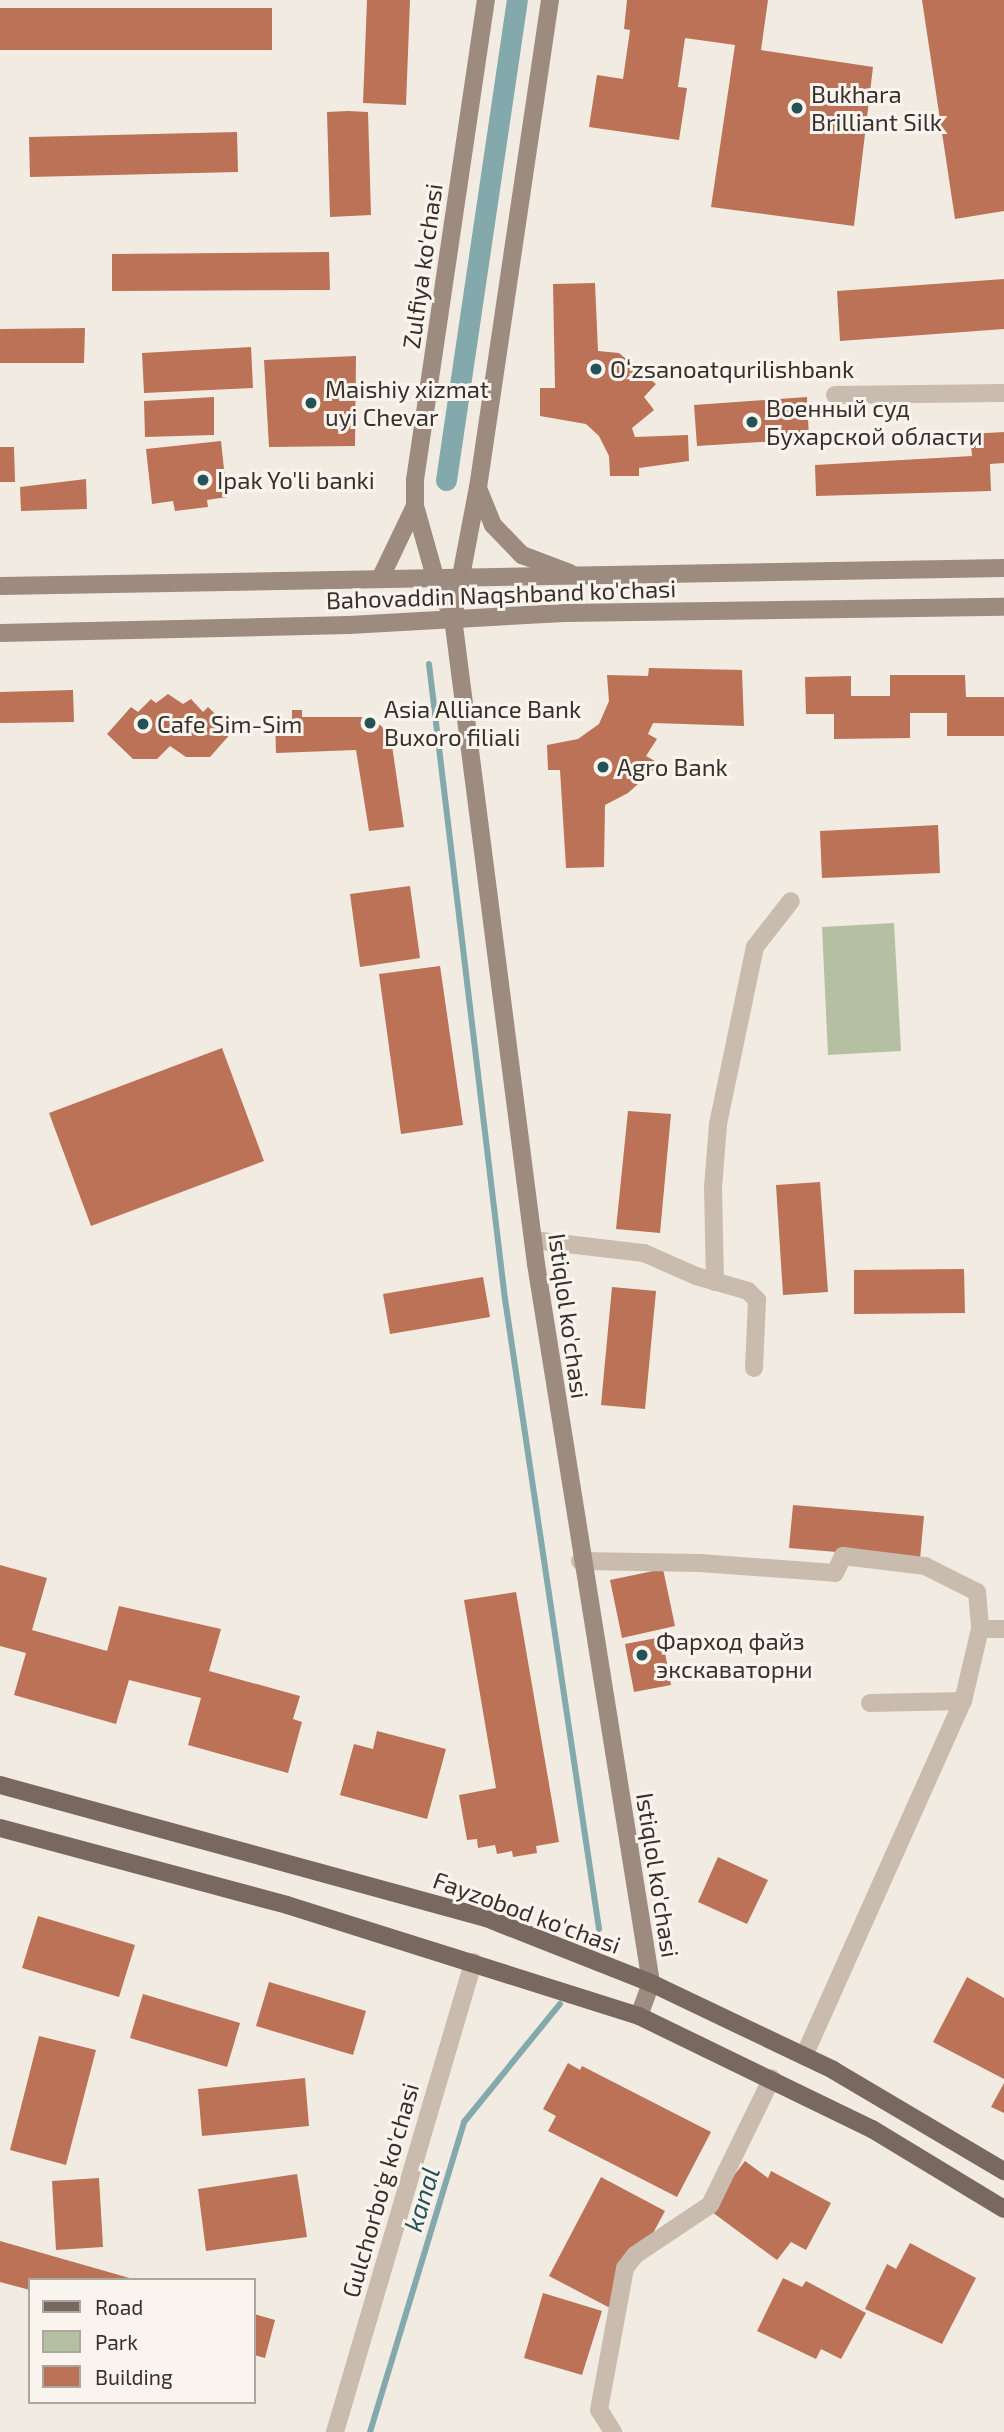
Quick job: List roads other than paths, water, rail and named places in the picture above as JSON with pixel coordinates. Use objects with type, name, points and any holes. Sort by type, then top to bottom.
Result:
[{"type":"main road","name":"Zulfiya ko'chasi","points":[[453,618],[435,577],[415,506],[415,480],[486,0]]},
{"type":"main road","points":[[453,618],[457,577],[478,487],[550,0]]},
{"type":"main road","points":[[478,487],[493,525],[522,555],[583,577]]},
{"type":"main road","points":[[380,579],[415,506]]},
{"type":"main road","name":"Bahovaddin Naqshband ko'chasi","points":[[0,586],[1004,568]]},
{"type":"main road","name":"Bahovaddin Naqshband ko'chasi","points":[[0,633],[340,625],[453,618],[1004,607]]},
{"type":"main road","name":"Istiqlol ko'chasi","points":[[453,618],[533,1240],[580,1561],[650,1983],[639,2016]]},
{"type":"main road","name":"Fayzobod ko'chasi","points":[[0,1786],[486,1918],[650,1983],[804,2056],[1004,2171]]},
{"type":"main road","points":[[0,1828],[287,1905],[639,2016],[772,2078],[872,2129],[1004,2208]]},
{"type":"street","points":[[835,395],[1004,393]]},
{"type":"street","points":[[715,1282],[713,1188],[718,1124],[755,947],[791,901]]},
{"type":"street","points":[[533,1240],[644,1253],[715,1282],[748,1291],[757,1300],[754,1368]]},
{"type":"street","points":[[580,1561],[700,1563],[835,1573],[843,1556],[925,1566],[977,1592],[980,1629],[963,1701],[804,2056]]},
{"type":"street","points":[[980,1629],[1004,1629]]},
{"type":"street","points":[[870,1703],[963,1701]]},
{"type":"street","name":"Gulchorbo'g ko'chasi","points":[[335,2432],[473,1962]]},
{"type":"street","points":[[613,2432],[600,2410],[625,2268],[635,2255],[710,2205],[772,2078]]},
{"type":"waterway","points":[[446,480],[517,0]]},
{"type":"waterway","points":[[429,664],[505,1299],[599,1929]]},
{"type":"waterway","name":"kanal","points":[[370,2432],[464,2122],[560,2004]]},
{"type":"place","name":"Bukhara Brilliant Silk","points":[[797,108]]},
{"type":"place","name":"Oʻzsanoatqurilishbank","points":[[596,369]]},
{"type":"place","name":"Maishiy xizmat uyi Chevar","points":[[311,403]]},
{"type":"place","name":"Военный суд Бухарской области","points":[[752,422]]},
{"type":"place","name":"Ipak Yo'li banki","points":[[203,480]]},
{"type":"place","name":"Asia Alliance Bank Buxoro filiali","points":[[370,723]]},
{"type":"place","name":"Cafe Sim-Sim","points":[[143,724]]},
{"type":"place","name":"Agro Bank","points":[[603,767]]},
{"type":"place","name":"Фарход файз экскаваторни","points":[[642,1655]]}]
